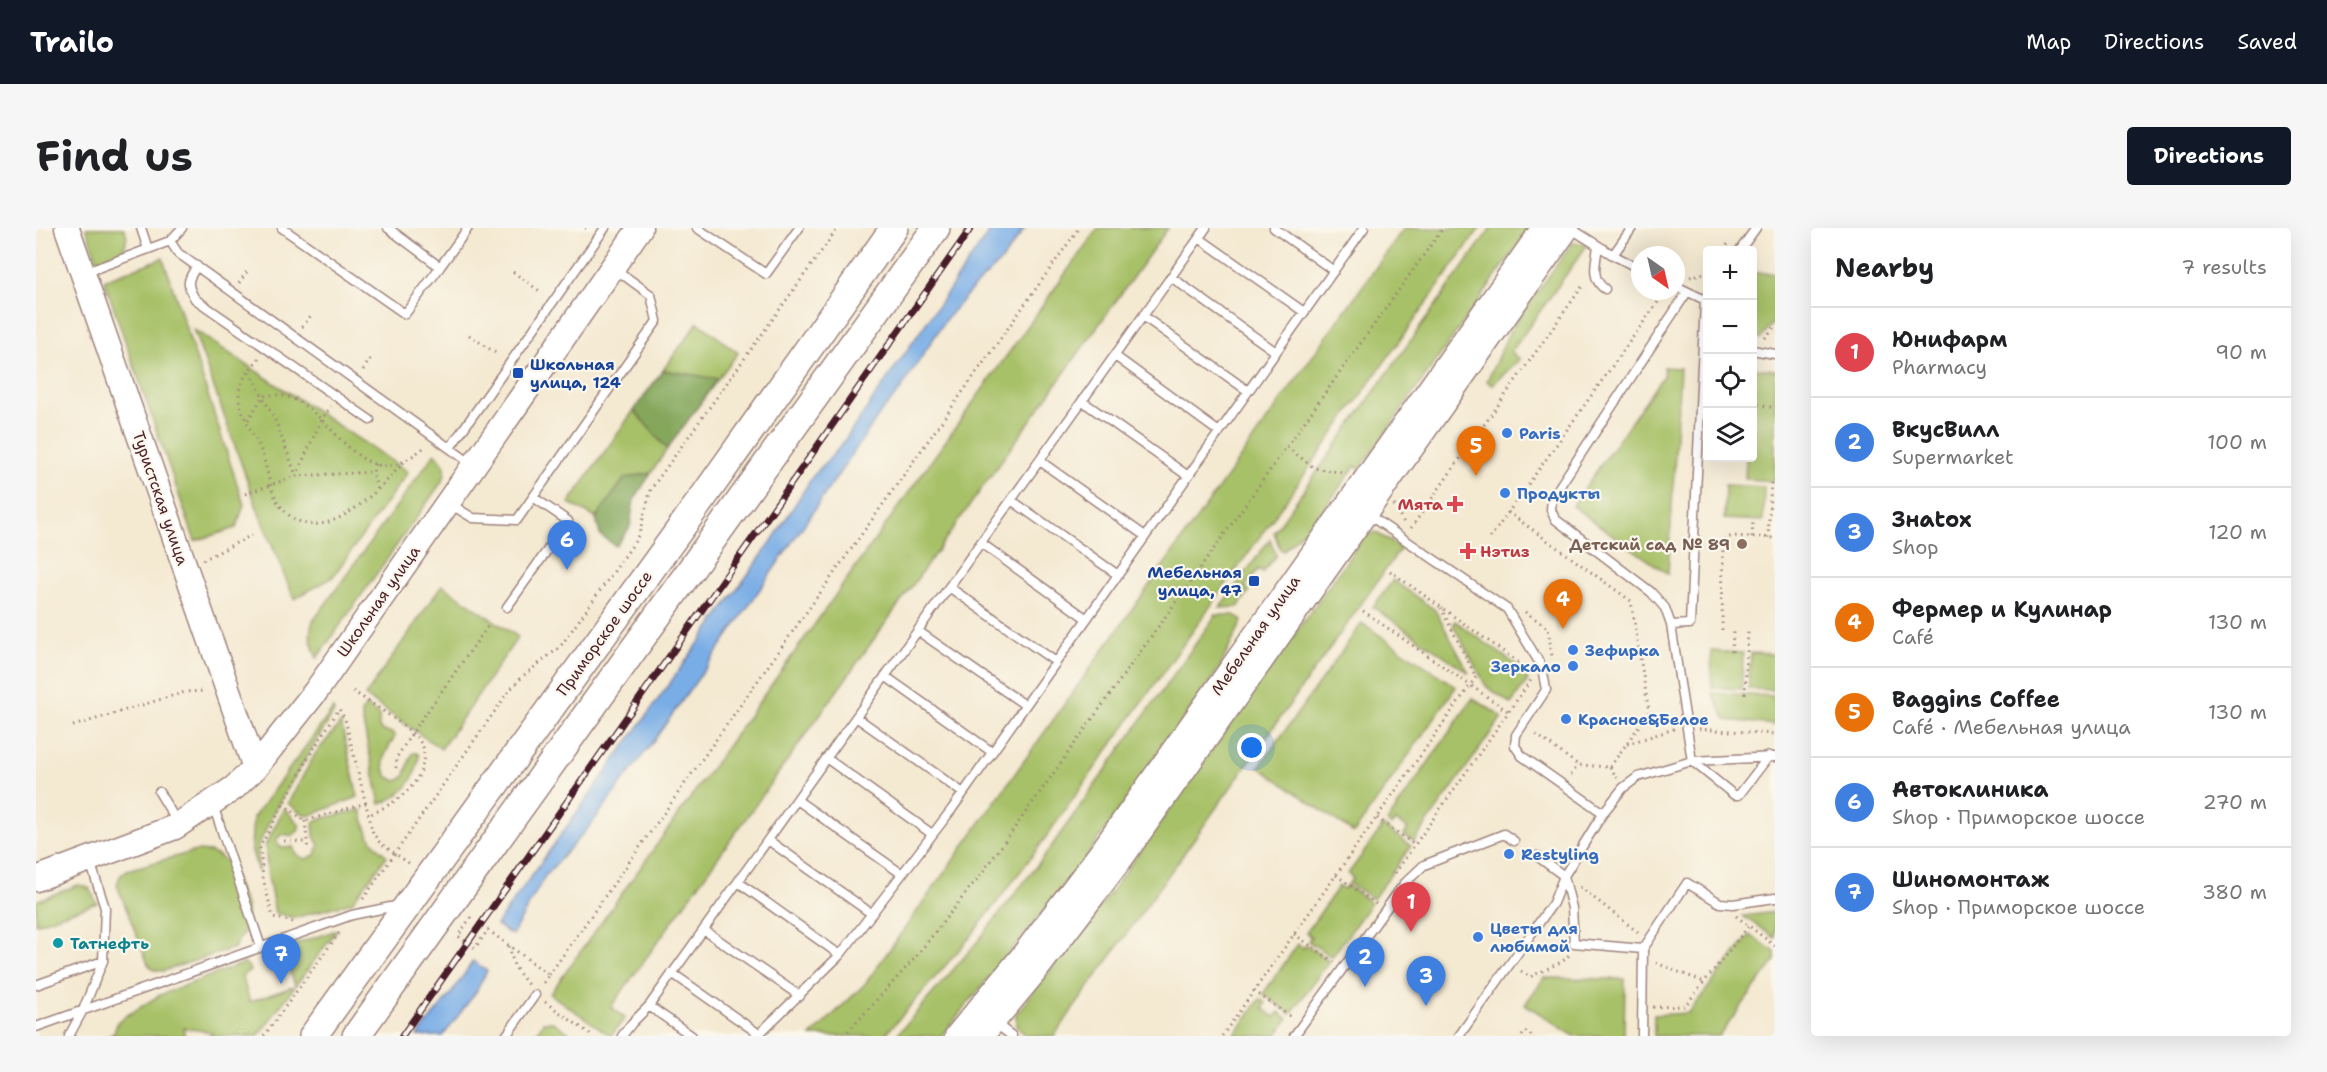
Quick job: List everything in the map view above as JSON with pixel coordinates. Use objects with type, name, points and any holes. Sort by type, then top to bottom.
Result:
[{"type":"main road","name":"Приморское шоссе","points":[[313,1036],[704,496],[894,228]]},
{"type":"main road","name":"Приморское шоссе","points":[[356,1036],[936,228]]},
{"type":"street","name":"Школьная улица","points":[[36,879],[178,825],[234,788],[255,768],[316,691],[640,228]]},
{"type":"street","name":"Мебельная улица","points":[[991,1027],[1104,849],[1544,228]]},
{"type":"street","name":"Мебельная улица","points":[[957,1036],[991,1027],[1119,861],[1569,228]]},
{"type":"street","name":"Туристская улица","points":[[69,241],[83,273],[133,429],[255,768]]},
{"type":"lane","points":[[141,228],[148,249]]},
{"type":"lane","points":[[83,273],[170,241],[182,228]]},
{"type":"lane","points":[[282,228],[405,314],[468,228]]},
{"type":"lane","points":[[388,228],[440,267]]},
{"type":"lane","points":[[450,448],[605,228]]},
{"type":"lane","points":[[696,228],[766,274],[799,228]]},
{"type":"lane","points":[[622,1036],[649,1006],[704,930],[1206,228]]},
{"type":"lane","points":[[1274,228],[1334,270]]},
{"type":"lane","points":[[672,973],[758,1035],[840,955],[992,752],[1362,228]]},
{"type":"lane","points":[[1569,228],[1631,264]]},
{"type":"lane","points":[[1613,255],[1632,228]]},
{"type":"lane","points":[[1743,246],[1756,228]]},
{"type":"lane","points":[[1199,238],[1304,312]]},
{"type":"lane","points":[[170,241],[178,253],[474,465]]},
{"type":"lane","points":[[1598,246],[1596,279],[1605,289]]},
{"type":"lane","points":[[197,266],[188,279],[195,299],[370,420]]},
{"type":"lane","points":[[448,502],[473,518],[517,520],[657,321],[651,294],[613,267]]},
{"type":"lane","points":[[1171,277],[1276,351]]},
{"type":"lane","points":[[1703,298],[1687,292],[1552,498],[1551,510],[1555,519],[1651,592],[1665,608],[1671,625],[1692,762],[1734,795],[1739,795],[1772,756]]},
{"type":"lane","points":[[1143,316],[1248,391]]},
{"type":"lane","points":[[1757,351],[1775,354]]},
{"type":"lane","points":[[1671,625],[1690,624],[1705,354]]},
{"type":"lane","points":[[1114,356],[1219,432]]},
{"type":"lane","points":[[1082,401],[1188,476]]},
{"type":"lane","points":[[1040,460],[1145,536]]},
{"type":"lane","points":[[507,607],[568,521],[533,497]]},
{"type":"lane","points":[[1011,500],[1118,575]]},
{"type":"lane","points":[[1365,512],[1507,609],[1542,667],[1546,690],[1515,735],[1515,746],[1522,756],[1603,813]]},
{"type":"lane","points":[[981,543],[1086,619]]},
{"type":"lane","points":[[949,586],[1056,662]]},
{"type":"lane","points":[[918,631],[1025,705]]},
{"type":"lane","points":[[885,676],[992,752]]},
{"type":"lane","points":[[856,717],[963,792]]},
{"type":"lane","points":[[1459,1036],[1552,903],[1564,876],[1603,813],[1623,788],[1638,777],[1692,762],[1772,756]]},
{"type":"lane","points":[[826,758],[932,834]]},
{"type":"lane","points":[[159,792],[178,825]]},
{"type":"lane","points":[[797,800],[902,874]]},
{"type":"lane","points":[[212,804],[261,947]]},
{"type":"lane","points":[[1294,1036],[1404,884],[1424,865],[1504,834],[1514,841]]},
{"type":"lane","points":[[768,840],[872,914]]},
{"type":"lane","points":[[1537,856],[1564,876],[1572,908],[1574,943],[1643,949]]},
{"type":"lane","points":[[69,1036],[104,961],[105,909],[90,860]]},
{"type":"lane","points":[[738,882],[840,955]]},
{"type":"lane","points":[[1642,1036],[1643,949],[1687,883],[1720,903],[1733,904],[1775,898]]},
{"type":"lane","points":[[36,1027],[352,915],[407,904]]},
{"type":"lane","points":[[704,930],[800,996]]},
{"type":"lane","points":[[36,985],[104,961]]},
{"type":"lane","points":[[506,1036],[535,995]]},
{"type":"lane","points":[[649,1006],[692,1036]]},
{"type":"path","points":[[264,1036],[509,691],[560,646],[634,543],[639,534],[651,489],[838,228]]},
{"type":"path","points":[[535,995],[1079,228]]},
{"type":"path","points":[[844,1036],[946,921],[1443,228]]},
{"type":"path","points":[[1393,503],[1410,530],[1595,269]]},
{"type":"path","points":[[241,280],[248,270]]},
{"type":"path","points":[[513,272],[541,292]]},
{"type":"path","points":[[1685,277],[1691,278],[1703,274]]},
{"type":"path","points":[[1490,538],[1660,300]]},
{"type":"path","points":[[304,324],[312,314]]},
{"type":"path","points":[[469,334],[497,354]]},
{"type":"path","points":[[365,367],[372,356]]},
{"type":"path","points":[[296,476],[263,396],[250,372],[243,380],[239,392],[239,404],[263,455],[271,485],[279,503],[291,517],[305,523],[338,520],[356,509],[405,461],[437,439]]},
{"type":"path","points":[[263,396],[280,395],[293,399],[322,418],[346,444],[375,464],[389,466],[405,461]]},
{"type":"path","points":[[247,421],[263,396]]},
{"type":"path","points":[[1757,405],[1775,408]]},
{"type":"path","points":[[296,476],[322,418]]},
{"type":"path","points":[[1287,447],[1314,468],[1353,474]]},
{"type":"path","points":[[375,464],[373,472],[377,490]]},
{"type":"path","points":[[245,494],[296,476],[373,472]]},
{"type":"path","points":[[1768,538],[1771,480]]},
{"type":"path","points":[[1508,512],[1631,601],[1648,712],[1610,767],[1578,765],[1532,732]]},
{"type":"path","points":[[1752,537],[1753,520]]},
{"type":"path","points":[[200,561],[252,535]]},
{"type":"path","points":[[1722,630],[1723,544],[1726,538],[1733,536],[1775,538]]},
{"type":"path","points":[[1390,571],[1525,666],[1533,678],[1394,874]]},
{"type":"path","points":[[1222,1036],[1476,677],[1441,608]]},
{"type":"path","points":[[1521,609],[1548,628],[1553,661]]},
{"type":"path","points":[[1363,611],[1509,712]]},
{"type":"path","points":[[396,768],[397,757],[412,733],[488,626]]},
{"type":"path","points":[[1732,652],[1733,631]]},
{"type":"path","points":[[1745,694],[1748,632]]},
{"type":"path","points":[[73,726],[185,692],[211,691]]},
{"type":"path","points":[[353,691],[412,733],[424,750],[420,774],[409,790],[392,804],[369,815]]},
{"type":"path","points":[[294,923],[273,917],[262,878],[260,847],[311,753],[339,709],[345,719],[376,838],[413,867]]},
{"type":"path","points":[[1626,745],[1672,729],[1775,735]]},
{"type":"path","points":[[283,803],[305,821],[308,850]]},
{"type":"path","points":[[305,821],[366,803]]},
{"type":"path","points":[[1376,818],[1415,845]]},
{"type":"path","points":[[284,841],[306,842]]},
{"type":"path","points":[[1336,875],[1374,903]]},
{"type":"path","points":[[1564,876],[1649,940]]},
{"type":"path","points":[[1720,903],[1775,946]]},
{"type":"path","points":[[475,911],[458,936],[475,948],[488,930],[549,975]]},
{"type":"path","points":[[1642,1007],[1685,1006],[1748,927]]},
{"type":"path","points":[[1294,934],[1332,961]]},
{"type":"path","points":[[509,945],[514,966],[535,995],[593,1036]]},
{"type":"path","points":[[1510,964],[1530,977],[1563,961],[1570,954]]},
{"type":"path","points":[[1254,991],[1292,1018]]},
{"type":"path","points":[[1522,1036],[1525,1031],[1532,1036]]},
{"type":"green space","points":[[86,228],[124,228],[127,236],[124,250],[97,260]]},
{"type":"green space","points":[[1098,228],[1168,228],[611,1007],[625,1018],[611,1036],[550,994]]},
{"type":"green space","points":[[1404,228],[1480,228],[1038,848],[972,935],[884,1036],[811,1036],[865,984]]},
{"type":"green space","points":[[1491,228],[1530,228],[1360,469],[1355,466],[1321,513],[1283,551],[1280,549],[1274,532]]},
{"type":"green space","points":[[1572,243],[1588,244],[1511,352],[1520,359],[1492,385],[1487,381],[1509,332]]},
{"type":"green space","points":[[163,258],[244,505],[236,528],[195,541],[104,280]]},
{"type":"green space","points":[[1757,273],[1775,273],[1775,320],[1761,339],[1757,338]]},
{"type":"green space","points":[[698,322],[738,353],[718,379],[663,370]]},
{"type":"green space","points":[[193,329],[408,472],[332,578],[294,599],[260,516]]},
{"type":"green space","points":[[1664,367],[1680,368],[1668,574],[1572,506],[1663,376]]},
{"type":"green space","points":[[1757,368],[1775,370],[1775,481],[1745,479],[1746,462],[1757,462]]},
{"type":"green space","points":[[663,370],[718,379],[667,449],[634,410]]},
{"type":"green space","points":[[634,410],[667,449],[651,473],[625,478],[596,518],[569,503]]},
{"type":"green space","points":[[435,453],[444,465],[443,480],[317,658],[310,635],[313,621]]},
{"type":"green space","points":[[651,473],[634,500],[630,527],[616,546],[600,535],[596,518],[625,478]]},
{"type":"green space","points":[[1725,485],[1764,487],[1763,521],[1724,519]]},
{"type":"green space","points":[[1375,532],[1401,548],[1054,1036],[1027,1036],[1016,1026],[1016,1014],[1105,900],[1363,538]]},
{"type":"green space","points":[[1270,539],[1276,555],[1263,572],[1258,569],[1245,587],[1250,591],[1238,607],[1220,608]]},
{"type":"green space","points":[[1393,580],[1435,610],[1469,673],[1373,607]]},
{"type":"green space","points":[[442,585],[518,637],[441,749],[365,696]]},
{"type":"green space","points":[[1216,615],[1234,615],[1242,621],[1219,669],[1074,874],[941,1036],[896,1036],[978,941],[1046,854]]},
{"type":"green space","points":[[1455,621],[1522,669],[1528,680],[1511,704],[1486,686],[1453,625]]},
{"type":"green space","points":[[1362,623],[1456,687],[1354,833],[1259,767]]},
{"type":"green space","points":[[1711,651],[1743,653],[1742,689],[1712,688]]},
{"type":"green space","points":[[1751,653],[1775,654],[1775,690],[1748,689]]},
{"type":"green space","points":[[1712,693],[1775,696],[1775,725],[1726,720]]},
{"type":"green space","points":[[1473,698],[1502,717],[1414,842],[1404,835],[1408,829],[1396,821],[1392,826],[1387,822]]},
{"type":"green space","points":[[366,705],[379,715],[379,728],[395,736],[384,761],[388,777],[397,781],[403,778],[413,753],[419,756],[412,780],[402,792],[380,804],[361,713]]},
{"type":"green space","points":[[333,709],[334,712],[277,806],[258,846],[258,872],[251,848],[253,818]]},
{"type":"green space","points":[[341,723],[358,797],[308,816],[288,803],[315,754]]},
{"type":"green space","points":[[284,808],[299,824],[299,830],[292,836],[282,834],[276,840],[280,847],[293,847],[298,855],[306,859],[315,855],[319,846],[314,836],[313,823],[319,819],[361,810],[369,836],[387,856],[352,902],[294,918],[275,913],[265,846]]},
{"type":"green space","points":[[1383,826],[1411,846],[1373,899],[1349,883],[1353,878],[1348,874]]},
{"type":"green space","points":[[196,851],[211,852],[227,861],[246,905],[246,928],[234,948],[163,971],[154,970],[148,964],[117,885],[120,876],[127,870]]},
{"type":"green space","points":[[78,885],[89,888],[97,903],[36,924],[36,901]]},
{"type":"green space","points":[[1347,885],[1371,903],[1332,957],[1308,941],[1311,937],[1306,933],[1339,886],[1344,889]]},
{"type":"green space","points":[[1775,912],[1775,938],[1743,916]]},
{"type":"green space","points":[[337,930],[258,1036],[209,1036],[212,1032],[184,1028],[184,1036],[109,1036],[114,1033],[118,1021],[160,995],[244,963],[250,971],[242,976],[250,1002],[295,986],[286,960],[272,964],[266,956]]},
{"type":"green space","points":[[1750,935],[1775,952],[1775,961],[1719,1036],[1654,1036],[1654,1015],[1688,1013]]},
{"type":"green space","points":[[1298,944],[1303,948],[1306,945],[1329,961],[1291,1014],[1263,994]]},
{"type":"green space","points":[[1544,978],[1625,979],[1624,1036],[1574,1036],[1525,1004]]},
{"type":"green space","points":[[1260,999],[1266,1003],[1263,1008],[1275,1017],[1279,1012],[1288,1019],[1276,1036],[1234,1036]]},
{"type":"green space","points":[[543,1022],[553,1022],[574,1036],[535,1036]]},
{"type":"water","points":[[992,228],[1025,228],[1003,259],[946,319],[899,392],[881,412],[655,739],[589,827],[545,876],[512,935],[496,925],[772,541],[813,476],[840,447]]},
{"type":"water","points":[[473,961],[487,971],[476,992],[443,1036],[417,1036],[453,991]]},
{"type":"railway","points":[[402,1036],[971,228]]},
{"type":"place","name":"Школьная улица, 124","points":[[518,373]]},
{"type":"place","name":"Paris","points":[[1507,433]]},
{"type":"place","name":"Baggins Coffee","points":[[1476,476]]},
{"type":"place","name":"Продукты","points":[[1505,493]]},
{"type":"place","name":"Мята","points":[[1455,504]]},
{"type":"place","name":"Детский сад № 89","points":[[1742,544]]},
{"type":"place","name":"Нэтиз","points":[[1468,551]]},
{"type":"place","name":"Автоклиника","points":[[567,570]]},
{"type":"place","name":"Мебельная улица, 47","points":[[1254,581]]},
{"type":"place","name":"Фермер и Кулинар","points":[[1563,629]]},
{"type":"place","name":"Зефирка","points":[[1573,650]]},
{"type":"place","name":"Зеркало","points":[[1573,666]]},
{"type":"place","name":"Красное&Белое","points":[[1566,719]]},
{"type":"place","name":"Restyling","points":[[1509,854]]},
{"type":"place","name":"Юнифарм","points":[[1411,932]]},
{"type":"place","name":"Цветы для любимой","points":[[1478,937]]},
{"type":"place","name":"Татнефть","points":[[58,943]]},
{"type":"place","name":"Шиномонтаж","points":[[281,984]]},
{"type":"place","name":"ВкусВилл","points":[[1365,987]]},
{"type":"place","name":"Знаtox","points":[[1426,1006]]}]
